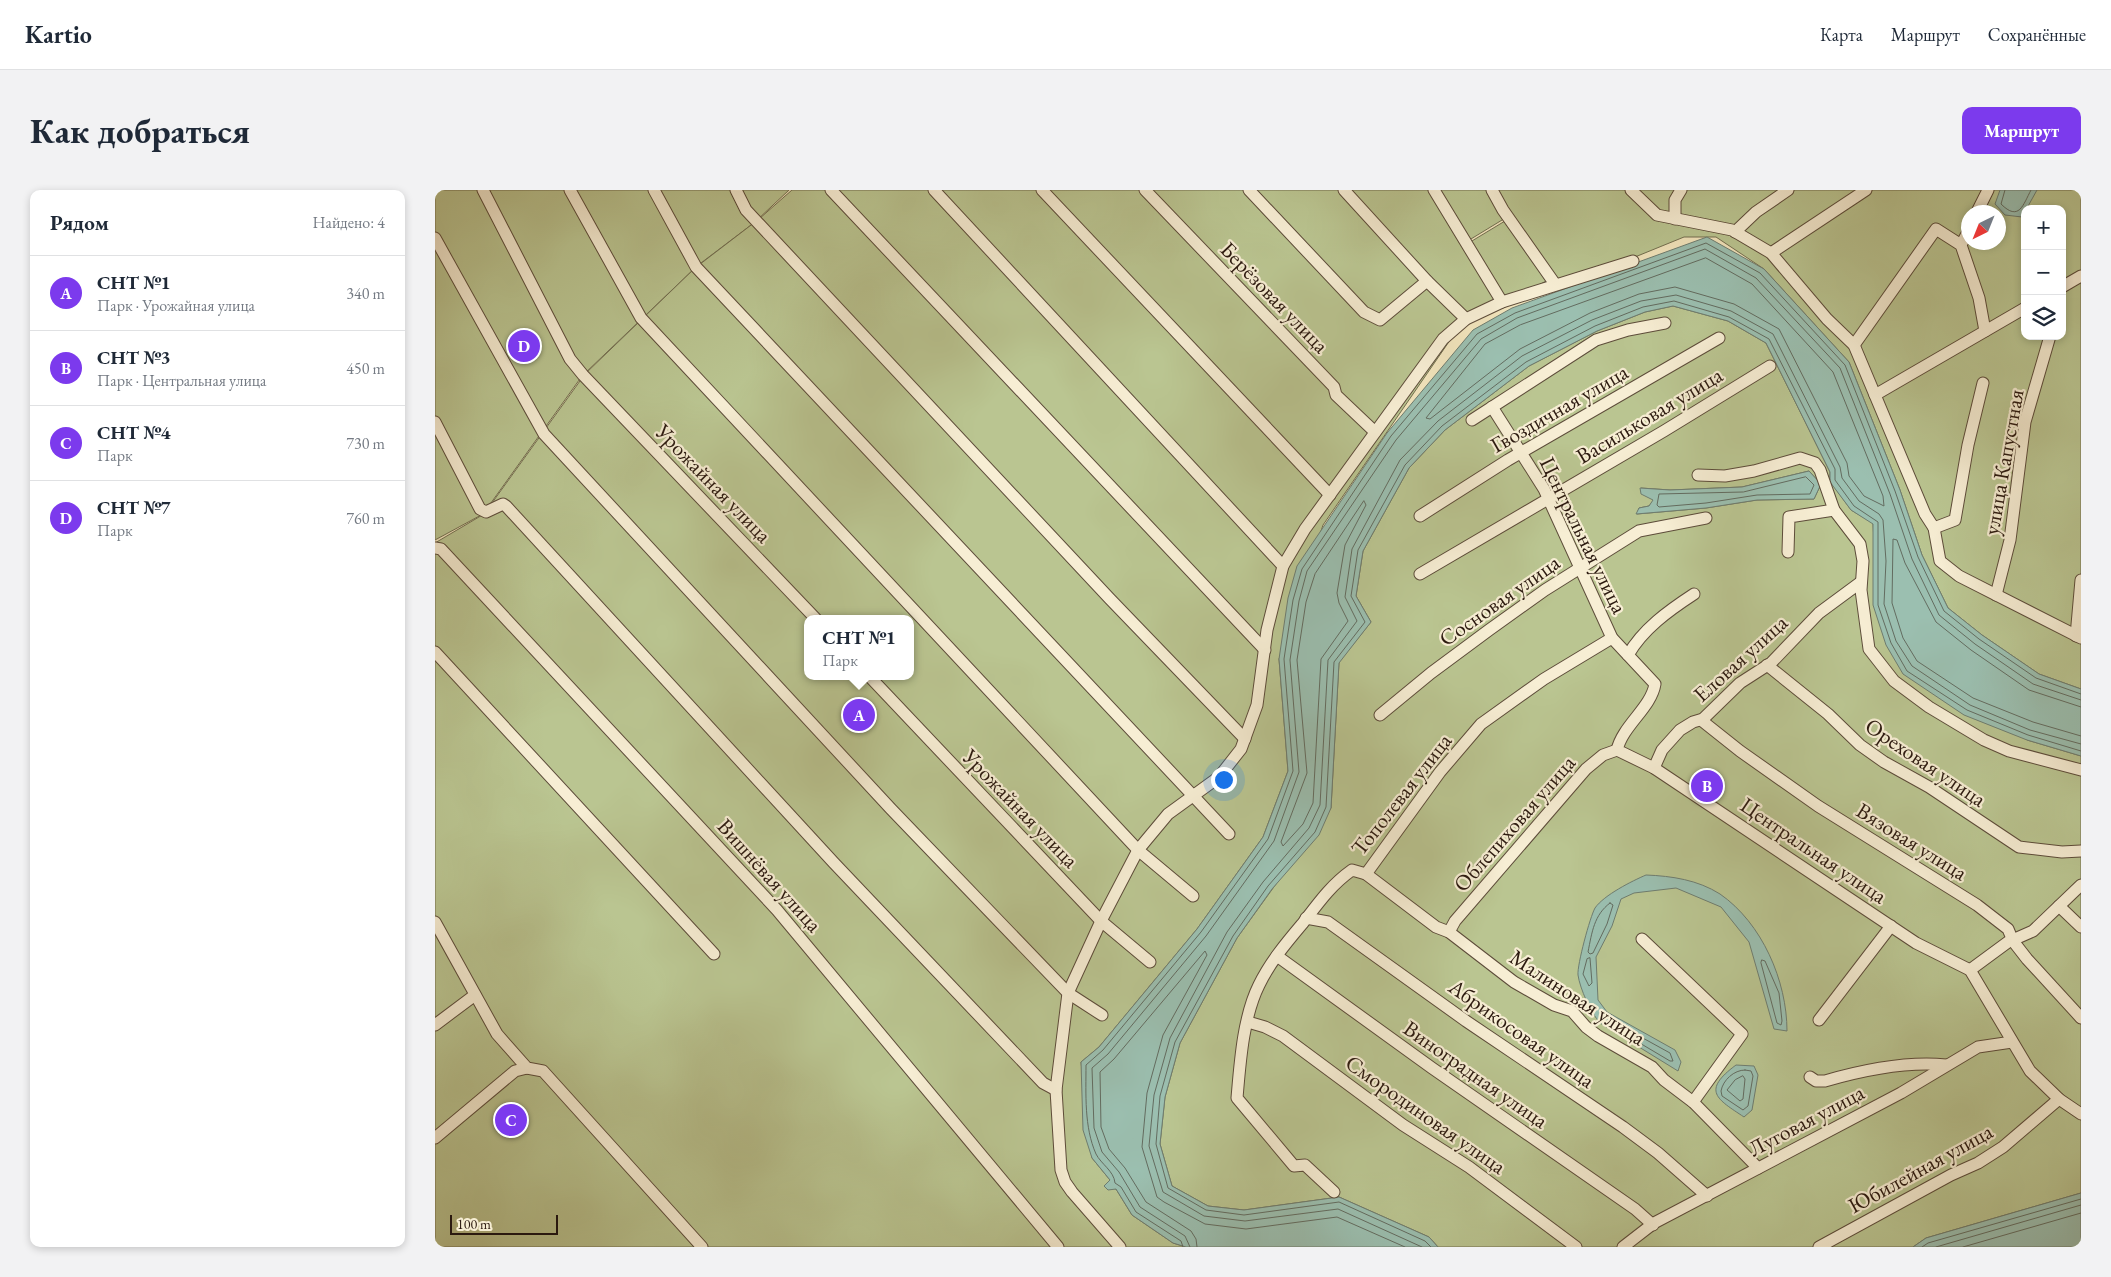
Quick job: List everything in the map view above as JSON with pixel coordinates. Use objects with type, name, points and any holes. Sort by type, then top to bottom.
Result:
[{"type":"street","name":"Урожайная улица","points":[[483,190],[570,358],[583,375],[812,615]]},
{"type":"street","points":[[570,190],[641,318],[1138,850],[1193,896]]},
{"type":"street","points":[[654,190],[695,266],[1229,834]]},
{"type":"street","points":[[736,190],[746,210],[1103,592],[1245,739]]},
{"type":"street","points":[[831,190],[1265,650]]},
{"type":"street","points":[[934,190],[1283,566]]},
{"type":"street","points":[[1042,190],[1330,495]]},
{"type":"street","name":"Берёзовая улица","points":[[1145,190],[1334,387],[1336,395],[1375,432]]},
{"type":"street","points":[[1249,190],[1365,312],[1380,320],[1427,281]]},
{"type":"street","points":[[1344,190],[1427,281],[1466,319]]},
{"type":"street","points":[[1433,190],[1502,302]]},
{"type":"street","points":[[1493,190],[1503,210],[1555,284]]},
{"type":"street","points":[[1631,190],[1657,215],[1735,232],[1771,253],[1827,319],[1854,345],[1925,514],[1934,528],[1940,561],[1959,576],[2079,637],[2081,580]]},
{"type":"street","points":[[1675,219],[1675,200],[1681,190]]},
{"type":"street","points":[[1735,232],[1757,212],[1788,190]]},
{"type":"street","points":[[1771,253],[1866,190]]},
{"type":"street","points":[[1980,205],[1988,190]]},
{"type":"street","points":[[1854,345],[1936,229],[1961,245]]},
{"type":"street","points":[[435,238],[544,434],[891,809],[1067,993],[1102,1015]]},
{"type":"street","points":[[1963,250],[1979,298],[1985,330]]},
{"type":"street","points":[[1120,1247],[1065,1182],[1061,1170],[1056,1090],[1067,993],[1101,921],[1138,850],[1168,814],[1219,777],[1241,749],[1257,705],[1267,630],[1283,566],[1305,529],[1443,339],[1466,319],[1502,302],[1633,261]]},
{"type":"street","points":[[2066,285],[2081,276]]},
{"type":"street","points":[[1875,395],[2021,310]]},
{"type":"street","points":[[1472,420],[1596,340],[1628,330],[1665,323]]},
{"type":"street","name":"Гвоздичная улица","points":[[1420,516],[1521,452],[1719,338]]},
{"type":"street","name":"улица Капустная","points":[[1996,595],[2010,540],[2025,422],[2049,340]]},
{"type":"street","name":"Васильковая улица","points":[[1420,574],[1770,366]]},
{"type":"street","points":[[1934,528],[1955,520],[1968,445],[1983,383]]},
{"type":"street","name":"Центральная улица","points":[[1492,406],[1548,498],[1612,638],[1655,684],[1653,693],[1628,726],[1617,750],[1654,768],[1916,942],[1970,970]]},
{"type":"street","points":[[435,422],[480,509],[486,512],[503,504],[507,506],[834,863],[1043,1083],[1056,1090]]},
{"type":"street","points":[[1698,475],[1725,476],[1754,472],[1800,458],[1815,463],[1820,470],[1834,510],[1860,544],[1863,561],[1861,582],[1869,649],[1894,681],[1929,707],[1984,740],[2009,751],[2081,770]]},
{"type":"street","points":[[1788,552],[1789,517],[1834,510]]},
{"type":"street","name":"Сосновая улица","points":[[1380,715],[1431,673],[1489,630],[1579,568],[1639,530],[1706,518]]},
{"type":"street","name":"Вишнёвая улица","points":[[435,548],[441,549],[777,910],[1058,1247]]},
{"type":"street","name":"Еловая улица","points":[[1654,768],[1662,750],[1680,730],[1701,720],[1740,683],[1767,664],[1819,613],[1861,582]]},
{"type":"street","points":[[1629,656],[1635,645],[1652,625],[1694,594]]},
{"type":"street","name":"Тополевая улица","points":[[1334,1192],[1305,1165],[1293,1166],[1237,1098],[1239,1066],[1258,986],[1277,956],[1332,884],[1352,870],[1366,874],[1440,772],[1481,724],[1494,712],[1544,679],[1612,638]]},
{"type":"street","points":[[435,652],[714,954]]},
{"type":"street","name":"Ореховая улица","points":[[1767,664],[1866,749],[1884,762],[1929,787],[2019,847],[2062,852],[2081,851]]},
{"type":"street","name":"Урожайная улица","points":[[873,680],[1101,921],[1150,962]]},
{"type":"street","name":"Вязовая улица","points":[[1701,720],[1740,751],[1818,806],[1977,905],[2009,929],[2013,940],[2081,1018]]},
{"type":"street","name":"Облепиховая улица","points":[[1449,932],[1455,921],[1586,769],[1603,755],[1617,750]]},
{"type":"street","name":"Малиновая улица","points":[[1366,874],[1436,927],[1449,932],[1520,986],[1554,1005],[1571,1011],[1585,1027],[1651,1067],[1664,1080],[1693,1102],[1758,1168]]},
{"type":"street","points":[[2081,885],[2033,931],[2013,940],[1970,970],[2030,1071],[2059,1099],[2081,1114]]},
{"type":"street","points":[[2059,906],[2081,927]]},
{"type":"street","name":"Абрикосовая улица","points":[[1306,918],[1328,922],[1466,1020],[1623,1127],[1707,1196]]},
{"type":"street","points":[[435,922],[497,1034],[527,1068]]},
{"type":"street","points":[[1819,1020],[1891,926]]},
{"type":"street","points":[[1642,939],[1742,1034],[1693,1102]]},
{"type":"street","name":"Виноградная улица","points":[[1277,956],[1432,1068],[1620,1198],[1653,1225]]},
{"type":"street","points":[[435,1025],[475,996]]},
{"type":"street","name":"Смородиновая улица","points":[[1248,1022],[1265,1027],[1283,1036],[1403,1125],[1469,1167],[1576,1247]]},
{"type":"street","name":"Луговая улица","points":[[1623,1247],[1653,1225],[1901,1093],[1978,1047],[2012,1042]]},
{"type":"street","points":[[1810,1077],[1816,1081],[1890,1067],[1946,1065]]},
{"type":"street","points":[[435,1138],[515,1071],[527,1068],[543,1072],[702,1247]]},
{"type":"street","name":"Юбилейная улица","points":[[1819,1247],[1943,1179],[1979,1163],[2003,1147],[2059,1099]]},
{"type":"green space","points":[[435,190],[789,190],[755,222],[697,266],[582,376],[483,514],[435,540]]},
{"type":"green space","points":[[792,190],[1428,190],[1462,247],[1505,221],[1546,281],[1457,330],[1323,525],[1279,659],[1288,771],[1263,837],[1197,929],[1099,1047],[1081,1062],[1092,1158],[1110,1180],[1104,1186],[1116,1189],[1132,1215],[1173,1243],[1186,1247],[435,1247],[435,543],[484,514],[585,374],[695,268],[759,219]]},
{"type":"green space","points":[[1435,190],[2081,190],[2081,689],[2039,674],[1982,635],[1948,608],[1922,555],[1900,490],[1849,362],[1764,269],[1716,237],[1684,237],[1559,288],[1507,217],[1466,242]]},
{"type":"green space","points":[[1673,306],[1728,321],[1766,343],[1830,472],[1830,480],[1820,483],[1809,471],[1742,487],[1670,490],[1641,488],[1654,500],[1649,506],[1639,508],[1637,514],[1706,508],[1757,500],[1814,499],[1821,484],[1830,481],[1851,510],[1873,523],[1875,561],[2027,740],[2081,756],[2081,1193],[1926,1238],[1913,1247],[1438,1247],[1429,1237],[1339,1197],[1244,1210],[1208,1206],[1172,1186],[1160,1144],[1165,1097],[1180,1043],[1237,938],[1331,808],[1339,662],[1371,622],[1356,596],[1363,551],[1409,468],[1445,430],[1529,366],[1597,331],[1645,312]]},
{"type":"water","points":[[2000,190],[2037,190],[2029,205],[2021,205],[2021,217],[2006,215],[2006,205],[1995,204]]},
{"type":"water","points":[[1707,237],[1764,269],[1849,362],[1900,490],[1922,555],[1948,608],[1982,635],[2039,674],[2081,689],[2081,756],[2027,740],[1964,715],[1903,674],[1886,645],[1873,605],[1873,524],[1851,510],[1830,482],[1821,484],[1814,499],[1757,500],[1706,508],[1636,514],[1639,508],[1649,506],[1653,500],[1641,494],[1640,488],[1670,490],[1742,487],[1809,471],[1820,483],[1830,480],[1830,472],[1766,343],[1728,321],[1673,306],[1645,312],[1597,331],[1529,366],[1445,430],[1409,468],[1363,551],[1356,596],[1371,622],[1339,663],[1331,808],[1319,835],[1272,889],[1237,938],[1180,1043],[1165,1097],[1160,1144],[1172,1186],[1208,1206],[1244,1210],[1339,1197],[1429,1237],[1438,1247],[1186,1247],[1173,1243],[1132,1215],[1116,1189],[1108,1190],[1104,1186],[1110,1180],[1092,1158],[1083,1130],[1081,1062],[1099,1047],[1197,929],[1263,837],[1288,771],[1279,659],[1288,598],[1297,566],[1387,433],[1473,330],[1512,308]]},
{"type":"water","points":[[1646,875],[1665,876],[1703,885],[1720,894],[1735,906],[1760,937],[1777,973],[1786,1012],[1787,1031],[1774,1029],[1749,942],[1721,907],[1676,888],[1634,893],[1621,899],[1612,926],[1596,957],[1598,1000],[1607,1012],[1675,1050],[1681,1062],[1678,1071],[1600,1023],[1586,1000],[1578,975],[1590,921],[1595,908],[1611,893]]},
{"type":"water","points":[[1736,1065],[1754,1066],[1758,1075],[1752,1110],[1744,1117],[1720,1099],[1716,1088],[1725,1074]]},
{"type":"water","points":[[2081,1193],[2081,1247],[1913,1247],[1926,1238]]},
{"type":"place","name":"СНТ №7","points":[[524,346]]},
{"type":"place","name":"СНТ №1","points":[[859,715]]},
{"type":"place","name":"СНТ №3","points":[[1707,786]]},
{"type":"place","name":"СНТ №4","points":[[511,1120]]}]
